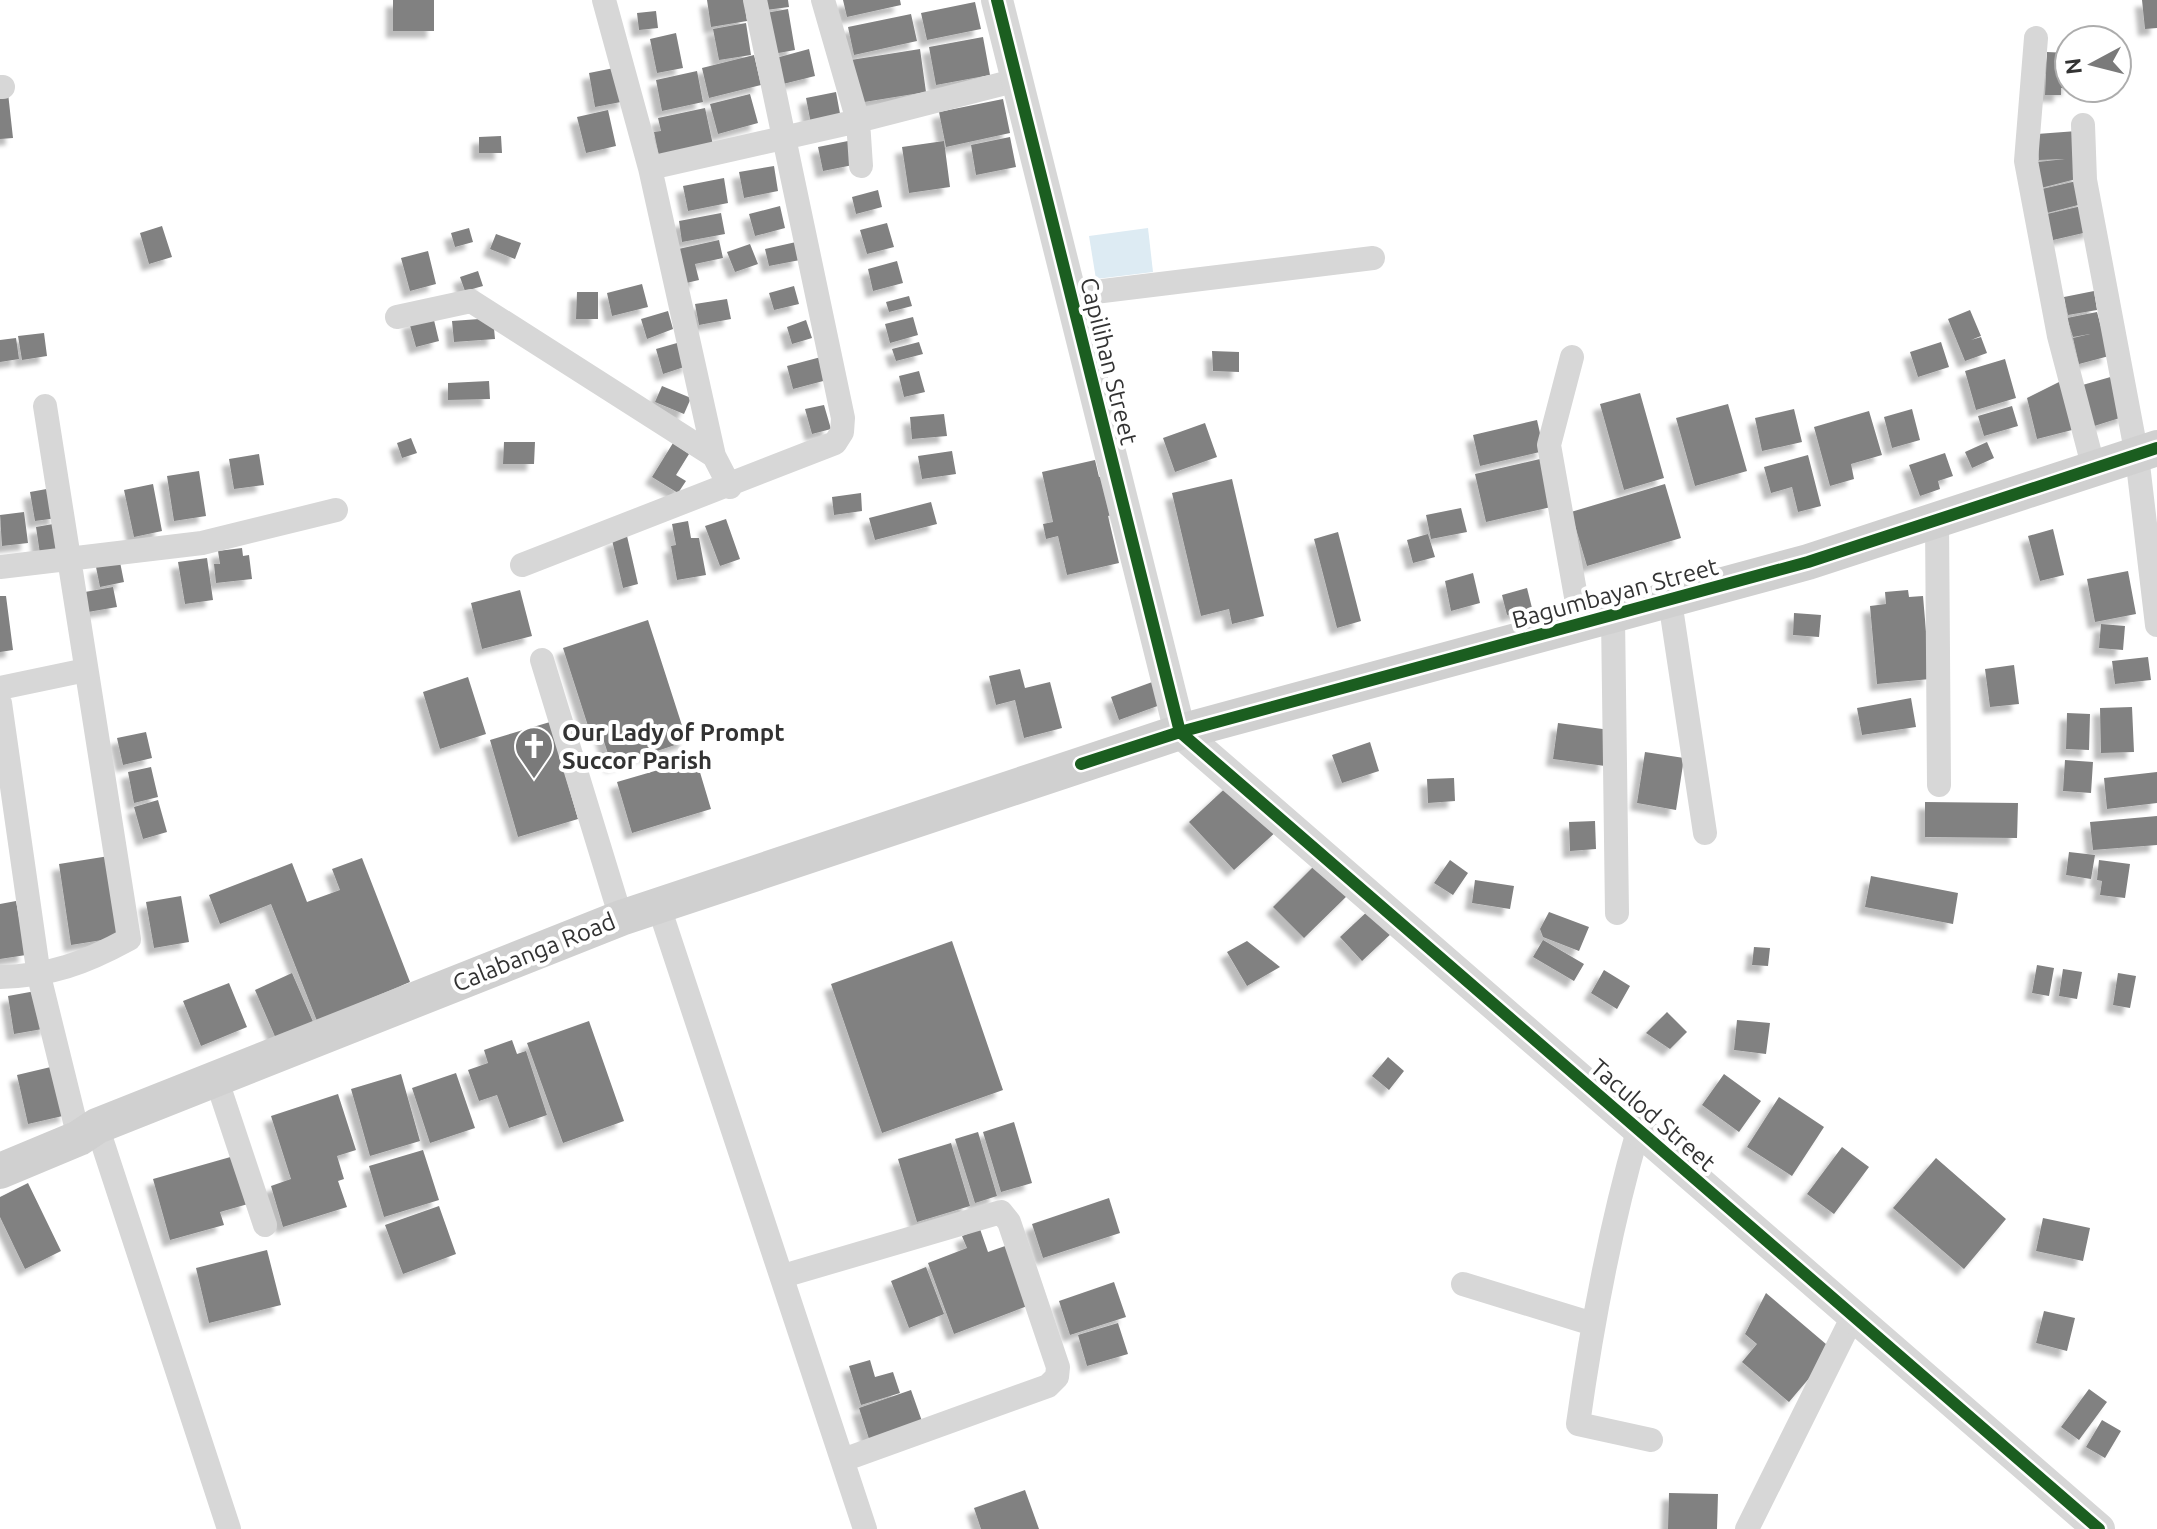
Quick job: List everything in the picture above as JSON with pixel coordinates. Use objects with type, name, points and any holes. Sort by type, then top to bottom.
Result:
[{"type":"main road","name":"Bagumbayan Street","points":[[1081,764],[1180,732],[1670,601],[1937,521],[2147,452]]},
{"type":"main road","name":"Calabanga Road","points":[[0,1171],[216,1078],[658,904],[1081,764]]},
{"type":"street","points":[[604,0],[650,168],[714,456],[730,487]]},
{"type":"street","points":[[522,565],[730,487],[835,443],[842,432],[843,418],[755,0]]},
{"type":"street","points":[[823,0],[858,121],[861,166]]},
{"type":"street","name":"Capilihan Street","points":[[997,0],[1180,732]]},
{"type":"street","points":[[2036,38],[2026,161],[2059,336],[2094,469]]},
{"type":"street","points":[[650,168],[858,121],[1017,80]]},
{"type":"street","points":[[2083,125],[2085,180],[2147,452],[2157,625]]},
{"type":"street","points":[[1070,295],[1373,258]]},
{"type":"street","points":[[397,317],[471,301],[714,456]]},
{"type":"street","points":[[1572,357],[1549,445],[1597,621],[1617,913]]},
{"type":"street","points":[[0,977],[39,976],[97,957],[129,939],[68,561],[56,457],[45,406]]},
{"type":"street","points":[[0,567],[202,543],[336,510]]},
{"type":"street","points":[[1937,521],[1939,785]]},
{"type":"street","points":[[1670,601],[1705,833]]},
{"type":"street","points":[[542,660],[621,918]]},
{"type":"street","points":[[0,688],[86,670]]},
{"type":"street","points":[[0,703],[39,976],[88,1132],[229,1529]]},
{"type":"street","name":"Taculod Street","points":[[1180,732],[1852,1318],[2099,1529]]},
{"type":"street","points":[[658,904],[865,1529]]},
{"type":"street","points":[[216,1078],[265,1225]]},
{"type":"street","points":[[1638,1131],[1618,1200],[1593,1324],[1578,1424],[1651,1440]]},
{"type":"street","points":[[783,1276],[1001,1212],[1009,1222],[1058,1367],[1057,1377],[1048,1386],[843,1460]]},
{"type":"street","points":[[1463,1284],[1593,1324]]},
{"type":"street","points":[[1747,1529],[1852,1318]]},
{"type":"shaded area","points":[[1148,228],[1153,272],[1096,279],[1089,236]]},
{"type":"building","points":[[393,0],[434,0],[434,31],[393,31]]},
{"type":"building","points":[[707,0],[744,0],[747,21],[711,27]]},
{"type":"building","points":[[765,0],[788,0],[789,7],[766,10]]},
{"type":"building","points":[[843,0],[900,0],[901,5],[847,17]]},
{"type":"building","points":[[2142,0],[2157,0],[2157,28],[2145,29]]},
{"type":"building","points":[[975,2],[981,29],[927,40],[921,13]]},
{"type":"building","points":[[788,9],[795,50],[773,54],[766,13]]},
{"type":"building","points":[[656,11],[658,28],[639,30],[637,13]]},
{"type":"building","points":[[911,14],[917,41],[854,55],[848,27]]},
{"type":"building","points":[[746,23],[751,55],[719,60],[713,29]]},
{"type":"building","points":[[676,33],[683,68],[657,73],[650,39]]},
{"type":"building","points":[[983,37],[990,75],[936,85],[929,47]]},
{"type":"building","points":[[809,49],[815,76],[783,84],[776,58]]},
{"type":"building","points":[[920,49],[926,92],[858,103],[851,60]]},
{"type":"building","points":[[2047,52],[2053,52],[2053,95],[2045,95]]},
{"type":"building","points":[[754,55],[761,85],[709,98],[702,68]]},
{"type":"building","points":[[619,67],[626,101],[595,107],[589,73]]},
{"type":"building","points":[[697,71],[703,102],[662,111],[656,80]]},
{"type":"building","points":[[836,92],[841,119],[811,124],[806,98]]},
{"type":"building","points":[[8,93],[13,138],[0,139],[0,94]]},
{"type":"building","points":[[750,94],[758,123],[718,134],[710,104]]},
{"type":"building","points":[[1003,99],[1010,133],[946,147],[939,112]]},
{"type":"building","points":[[705,108],[713,145],[659,156],[654,132],[661,131],[658,118]]},
{"type":"building","points":[[608,110],[616,146],[586,153],[577,117]]},
{"type":"building","points":[[2077,131],[2080,178],[2041,188],[2038,162],[2065,159],[2039,160],[2037,134]]},
{"type":"building","points":[[501,136],[502,153],[479,153],[479,137]]},
{"type":"building","points":[[1010,137],[1016,167],[976,175],[971,145]]},
{"type":"building","points":[[848,141],[853,165],[823,171],[818,147]]},
{"type":"building","points":[[944,141],[950,187],[909,193],[902,147]]},
{"type":"building","points":[[774,166],[778,191],[744,198],[739,172]]},
{"type":"building","points":[[724,178],[728,203],[688,211],[683,186]]},
{"type":"building","points":[[2081,180],[2086,203],[2047,213],[2042,189]]},
{"type":"building","points":[[878,190],[882,207],[856,214],[852,197]]},
{"type":"building","points":[[2086,205],[2092,231],[2053,240],[2047,214]]},
{"type":"building","points":[[780,206],[785,228],[755,236],[749,214]]},
{"type":"building","points":[[721,213],[725,234],[682,242],[679,221]]},
{"type":"building","points":[[887,223],[894,247],[867,254],[860,230]]},
{"type":"building","points":[[162,226],[172,257],[149,264],[140,233]]},
{"type":"building","points":[[469,228],[473,242],[455,247],[451,233]]},
{"type":"building","points":[[496,234],[521,243],[515,259],[490,249]]},
{"type":"building","points":[[719,240],[723,258],[695,264],[699,280],[682,284],[674,250]]},
{"type":"building","points":[[796,242],[800,260],[769,266],[765,249]]},
{"type":"building","points":[[750,244],[758,264],[735,272],[727,252]]},
{"type":"building","points":[[428,251],[436,284],[410,291],[401,258]]},
{"type":"building","points":[[897,261],[903,283],[873,291],[868,269]]},
{"type":"building","points":[[478,271],[483,286],[465,291],[460,277]]},
{"type":"building","points":[[642,284],[648,307],[612,316],[607,293]]},
{"type":"building","points":[[794,286],[799,304],[774,310],[769,293]]},
{"type":"building","points":[[2094,291],[2097,310],[2068,315],[2064,297]]},
{"type":"building","points":[[577,292],[598,292],[598,319],[576,319]]},
{"type":"building","points":[[909,296],[912,306],[889,312],[886,302]]},
{"type":"building","points":[[727,299],[731,319],[699,325],[695,304]]},
{"type":"building","points":[[1970,310],[1981,336],[1971,340],[1981,337],[1987,353],[1965,361],[1948,319]]},
{"type":"building","points":[[668,311],[673,329],[647,339],[641,319]]},
{"type":"building","points":[[2097,312],[2109,356],[2079,364],[2073,338],[2090,334],[2073,337],[2067,318]]},
{"type":"building","points":[[433,316],[439,341],[416,347],[409,322]]},
{"type":"building","points":[[913,317],[918,335],[890,343],[885,324]]},
{"type":"building","points":[[493,318],[495,339],[454,342],[452,321]]},
{"type":"building","points":[[806,320],[812,338],[792,344],[787,327]]},
{"type":"building","points":[[44,333],[47,356],[22,360],[18,336]]},
{"type":"building","points":[[16,338],[19,359],[0,362],[0,340]]},
{"type":"building","points":[[684,341],[690,365],[663,374],[656,349]]},
{"type":"building","points":[[919,342],[923,354],[896,361],[892,349]]},
{"type":"building","points":[[1941,342],[1949,367],[1918,377],[1910,352]]},
{"type":"building","points":[[1212,351],[1239,352],[1239,372],[1213,371]]},
{"type":"building","points":[[821,357],[827,380],[793,389],[787,366]]},
{"type":"building","points":[[2005,359],[2016,398],[1976,410],[1965,371]]},
{"type":"building","points":[[919,371],[925,392],[904,397],[899,376]]},
{"type":"building","points":[[2114,376],[2126,416],[2091,427],[2079,386]]},
{"type":"building","points":[[2063,380],[2076,429],[2037,439],[2027,398]]},
{"type":"building","points":[[489,381],[490,399],[448,400],[448,383]]},
{"type":"building","points":[[662,386],[691,398],[684,414],[655,402]]},
{"type":"building","points":[[1640,393],[1664,478],[1624,490],[1600,404]]},
{"type":"building","points":[[1728,404],[1747,471],[1695,486],[1676,418]]},
{"type":"building","points":[[824,405],[831,429],[812,434],[805,409]]},
{"type":"building","points":[[2012,406],[2018,426],[1984,436],[1978,416]]},
{"type":"building","points":[[1794,409],[1802,442],[1762,451],[1755,418]]},
{"type":"building","points":[[1912,409],[1920,440],[1892,448],[1884,417]]},
{"type":"building","points":[[1869,411],[1882,455],[1851,464],[1854,479],[1830,486],[1814,427]]},
{"type":"building","points":[[944,414],[947,436],[912,439],[910,417]]},
{"type":"building","points":[[1537,420],[1544,451],[1480,466],[1473,435]]},
{"type":"building","points":[[1205,423],[1217,457],[1175,472],[1163,438]]},
{"type":"building","points":[[411,438],[417,453],[402,458],[397,443]]},
{"type":"building","points":[[504,442],[535,442],[534,464],[503,464]]},
{"type":"building","points":[[1987,442],[1994,458],[1972,468],[1965,452]]},
{"type":"building","points":[[673,443],[689,454],[676,475],[686,481],[678,493],[652,477]]},
{"type":"building","points":[[952,451],[956,474],[922,479],[918,456]]},
{"type":"building","points":[[1945,453],[1953,476],[1938,481],[1940,489],[1920,496],[1909,465]]},
{"type":"building","points":[[259,454],[264,485],[234,489],[229,459]]},
{"type":"building","points":[[1808,455],[1821,506],[1798,512],[1792,487],[1771,493],[1764,467]]},
{"type":"building","points":[[1540,459],[1551,507],[1486,522],[1475,474]]},
{"type":"building","points":[[1095,460],[1099,477],[1107,475],[1116,514],[1108,516],[1119,563],[1067,575],[1058,536],[1046,539],[1043,524],[1053,522],[1042,472]]},
{"type":"building","points":[[199,471],[206,516],[174,521],[167,476]]},
{"type":"building","points":[[1232,479],[1264,616],[1232,624],[1229,609],[1201,616],[1172,493]]},
{"type":"building","points":[[153,484],[162,531],[134,537],[124,490]]},
{"type":"building","points":[[1665,484],[1681,538],[1587,566],[1571,512]]},
{"type":"building","points":[[52,488],[57,518],[35,521],[30,492]]},
{"type":"building","points":[[861,493],[862,511],[834,515],[832,497]]},
{"type":"building","points":[[931,502],[937,524],[875,540],[869,518]]},
{"type":"building","points":[[1461,508],[1467,532],[1431,539],[1426,515]]},
{"type":"building","points":[[24,512],[28,543],[2,546],[0,515]]},
{"type":"building","points":[[726,519],[740,559],[720,566],[705,526]]},
{"type":"building","points":[[688,521],[691,538],[699,538],[706,575],[677,580],[671,546],[676,545],[672,524]]},
{"type":"building","points":[[59,523],[63,550],[40,554],[36,527]]},
{"type":"building","points":[[2053,529],[2064,575],[2040,581],[2028,536]]},
{"type":"building","points":[[1338,532],[1361,621],[1337,628],[1314,539]]},
{"type":"building","points":[[1428,534],[1435,557],[1413,563],[1407,540]]},
{"type":"building","points":[[627,536],[638,584],[623,588],[612,540]]},
{"type":"building","points":[[242,548],[243,556],[249,555],[252,579],[216,583],[214,564],[220,564],[218,551]]},
{"type":"building","points":[[207,558],[213,600],[185,604],[178,562]]},
{"type":"building","points":[[120,562],[124,582],[100,587],[96,567]]},
{"type":"building","points":[[2128,571],[2136,614],[2095,622],[2087,579]]},
{"type":"building","points":[[1473,573],[1480,603],[1451,611],[1445,581]]},
{"type":"building","points":[[113,587],[117,607],[88,612],[85,592]]},
{"type":"building","points":[[1527,588],[1532,608],[1507,615],[1502,595]]},
{"type":"building","points":[[520,590],[532,636],[482,649],[471,603]]},
{"type":"building","points":[[1908,590],[1909,597],[1923,596],[1930,679],[1877,684],[1870,606],[1886,604],[1885,592]]},
{"type":"building","points":[[0,596],[6,596],[13,650],[0,652]]},
{"type":"building","points":[[1794,613],[1821,615],[1819,637],[1793,635]]},
{"type":"building","points":[[648,620],[687,741],[612,766],[599,726],[589,729],[563,648]]},
{"type":"building","points":[[2101,624],[2125,626],[2123,650],[2099,648]]},
{"type":"building","points":[[2148,657],[2151,680],[2115,684],[2112,661]]},
{"type":"building","points":[[2014,665],[2019,704],[1990,707],[1985,669]]},
{"type":"building","points":[[1020,669],[1025,688],[1050,682],[1062,728],[1024,738],[1015,700],[996,705],[989,676]]},
{"type":"building","points":[[468,677],[486,734],[440,749],[423,692]]},
{"type":"building","points":[[1155,681],[1163,704],[1119,720],[1111,697]]},
{"type":"building","points":[[1911,698],[1916,727],[1862,735],[1857,708]]},
{"type":"building","points":[[2132,707],[2134,752],[2101,753],[2100,708]]},
{"type":"building","points":[[2067,713],[2090,714],[2089,750],[2066,749]]},
{"type":"building","name":"Our Lady of Prompt Succor Parish","points":[[550,722],[578,819],[518,837],[490,740]]},
{"type":"building","points":[[1558,723],[1610,730],[1605,766],[1553,759]]},
{"type":"building","points":[[146,732],[152,758],[123,765],[117,738]]},
{"type":"building","points":[[1370,742],[1379,771],[1342,783],[1332,755]]},
{"type":"building","points":[[1645,752],[1684,758],[1676,810],[1637,803]]},
{"type":"building","points":[[696,759],[711,809],[632,833],[617,782]]},
{"type":"building","points":[[2065,760],[2093,762],[2091,793],[2063,791]]},
{"type":"building","points":[[151,767],[158,797],[134,803],[128,772]]},
{"type":"building","points":[[2157,772],[2157,803],[2107,809],[2104,778]]},
{"type":"building","points":[[1454,778],[1455,801],[1428,803],[1427,779]]},
{"type":"building","points":[[1233,781],[1278,830],[1234,870],[1189,822]]},
{"type":"building","points":[[158,800],[167,832],[143,839],[134,807]]},
{"type":"building","points":[[1925,802],[2018,803],[2017,838],[1925,837]]},
{"type":"building","points":[[2157,816],[2157,845],[2093,850],[2090,822]]},
{"type":"building","points":[[1595,821],[1596,849],[1570,851],[1569,822]]},
{"type":"building","points":[[2069,852],[2095,855],[2091,879],[2066,875]]},
{"type":"building","points":[[109,856],[121,937],[71,945],[59,864]]},
{"type":"building","points":[[362,858],[410,982],[317,1021],[271,904],[220,924],[209,895],[292,863],[307,902],[340,890],[332,869]]},
{"type":"building","points":[[1450,860],[1468,873],[1453,895],[1434,883]]},
{"type":"building","points":[[2099,860],[2130,864],[2125,898],[2100,895],[2102,881],[2097,880]]},
{"type":"building","points":[[1319,861],[1350,893],[1304,938],[1273,907]]},
{"type":"building","points":[[1871,876],[1958,893],[1953,924],[1865,907]]},
{"type":"building","points":[[1475,880],[1514,886],[1510,909],[1472,903]]},
{"type":"building","points":[[181,896],[189,942],[154,948],[146,902]]},
{"type":"building","points":[[16,901],[26,955],[0,959],[0,904]]},
{"type":"building","points":[[1371,908],[1393,932],[1362,961],[1340,937]]},
{"type":"building","points":[[1549,912],[1589,927],[1579,951],[1543,937],[1540,929]]},
{"type":"building","points":[[1543,940],[1584,964],[1574,981],[1533,957]]},
{"type":"building","points":[[952,941],[1003,1090],[882,1133],[831,984]]},
{"type":"building","points":[[1247,941],[1280,967],[1247,986],[1227,952]]},
{"type":"building","points":[[1754,947],[1770,948],[1768,966],[1752,965]]},
{"type":"building","points":[[2037,965],[2054,968],[2049,996],[2032,993]]},
{"type":"building","points":[[2063,969],[2082,972],[2077,999],[2059,996]]},
{"type":"building","points":[[1604,970],[1630,986],[1617,1009],[1591,993]]},
{"type":"building","points":[[292,973],[314,1024],[277,1041],[255,990]]},
{"type":"building","points":[[2118,973],[2136,976],[2130,1008],[2113,1005]]},
{"type":"building","points":[[229,983],[247,1027],[201,1046],[183,1001]]},
{"type":"building","points":[[41,990],[48,1028],[14,1034],[8,996]]},
{"type":"building","points":[[1667,1012],[1687,1032],[1670,1049],[1646,1033]]},
{"type":"building","points":[[1737,1020],[1770,1023],[1766,1054],[1734,1050]]},
{"type":"building","points":[[589,1021],[624,1121],[563,1143],[527,1043]]},
{"type":"building","points":[[512,1040],[517,1054],[526,1051],[547,1115],[509,1128],[497,1095],[479,1101],[468,1070],[488,1063],[484,1050]]},
{"type":"building","points":[[1388,1057],[1404,1071],[1389,1090],[1372,1076]]},
{"type":"building","points":[[55,1066],[67,1115],[28,1124],[17,1075]]},
{"type":"building","points":[[456,1073],[475,1128],[430,1143],[412,1088]]},
{"type":"building","points":[[401,1074],[420,1141],[370,1156],[351,1089]]},
{"type":"building","points":[[1724,1074],[1761,1101],[1739,1132],[1702,1105]]},
{"type":"building","points":[[338,1094],[356,1150],[337,1156],[344,1179],[338,1181],[347,1207],[283,1227],[271,1186],[291,1179],[271,1116]]},
{"type":"building","points":[[1779,1097],[1824,1127],[1792,1176],[1747,1147]]},
{"type":"building","points":[[1014,1122],[1032,1183],[1001,1192],[983,1132]]},
{"type":"building","points":[[978,1132],[997,1196],[975,1203],[955,1139]]},
{"type":"building","points":[[951,1143],[970,1206],[917,1222],[898,1159]]},
{"type":"building","points":[[1842,1147],[1869,1167],[1834,1214],[1807,1194]]},
{"type":"building","points":[[423,1150],[439,1200],[384,1217],[369,1166]]},
{"type":"building","points":[[234,1156],[248,1204],[220,1212],[224,1225],[170,1240],[153,1179]]},
{"type":"building","points":[[1936,1158],[2006,1219],[1964,1269],[1893,1208]]},
{"type":"building","points":[[28,1183],[61,1251],[25,1269],[0,1217],[0,1197]]},
{"type":"building","points":[[1109,1198],[1120,1233],[1043,1258],[1032,1224]]},
{"type":"building","points":[[439,1206],[456,1254],[403,1274],[385,1225]]},
{"type":"building","points":[[2043,1218],[2090,1228],[2083,1261],[2036,1251]]},
{"type":"building","points":[[980,1229],[988,1252],[1008,1245],[1030,1305],[954,1334],[928,1263],[967,1248],[962,1236]]},
{"type":"building","points":[[267,1250],[281,1305],[209,1323],[196,1268]]},
{"type":"building","points":[[926,1267],[944,1314],[909,1328],[891,1281]]},
{"type":"building","points":[[1114,1282],[1126,1317],[1070,1335],[1059,1301]]},
{"type":"building","points":[[1766,1293],[1833,1350],[1789,1402],[1742,1362],[1757,1344],[1745,1334]]},
{"type":"building","points":[[2044,1311],[2075,1318],[2067,1351],[2036,1343]]},
{"type":"building","points":[[1118,1323],[1128,1354],[1087,1366],[1078,1335]]},
{"type":"building","points":[[870,1360],[875,1377],[893,1372],[900,1393],[861,1405],[849,1366]]},
{"type":"building","points":[[2089,1389],[2107,1402],[2079,1440],[2061,1427]]},
{"type":"building","points":[[911,1390],[923,1424],[870,1442],[859,1408]]},
{"type":"building","points":[[2102,1420],[2121,1431],[2105,1458],[2086,1447]]},
{"type":"building","points":[[1025,1490],[1039,1529],[981,1529],[974,1508]]},
{"type":"building","points":[[1669,1493],[1718,1494],[1717,1529],[1668,1529]]},
{"type":"cycle path","points":[[997,0],[1180,732],[2099,1529]]},
{"type":"cycle path","points":[[1081,764],[1180,732],[1808,562],[2157,448]]},
{"type":"place","name":"Our Lady of Prompt Succor Parish","points":[[534,780]]}]
